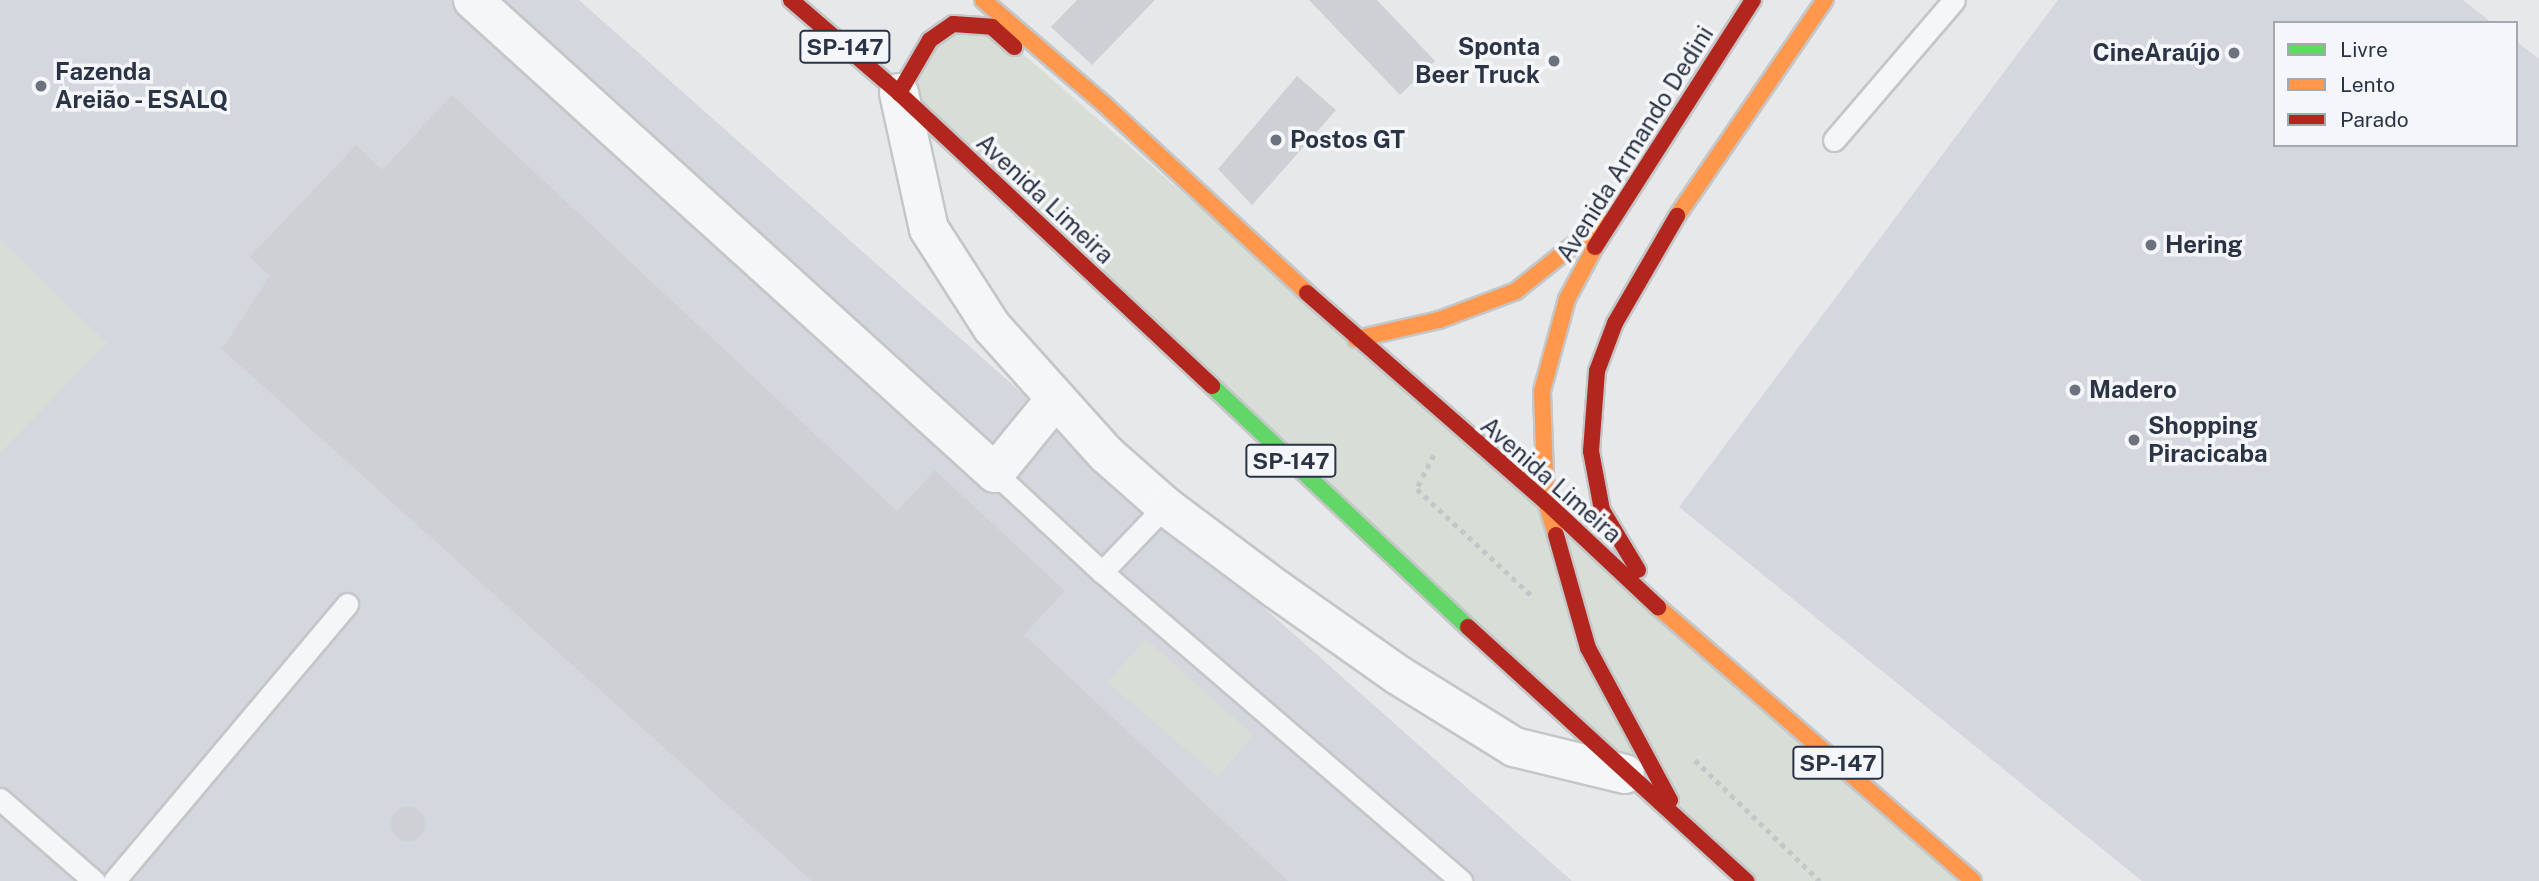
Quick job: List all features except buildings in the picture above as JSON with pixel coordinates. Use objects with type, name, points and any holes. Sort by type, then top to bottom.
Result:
[{"type":"highway","name":"SP-147","points":[[791,0],[899,93]]},
{"type":"highway","name":"SP-147","points":[[982,0],[1105,105]]},
{"type":"highway","name":"Avenida Armando Dedini","points":[[1685,826],[1588,648],[1546,502],[1542,391],[1567,299],[1614,213],[1753,0]]},
{"type":"highway","points":[[1701,648],[1624,552],[1602,510],[1591,451],[1597,370],[1615,323],[1695,185],[1825,0]]},
{"type":"highway","points":[[899,93],[930,40],[953,24],[992,27],[1045,75],[1105,105]]},
{"type":"highway","name":"Avenida Limeira","points":[[899,93],[1625,774],[1746,881]]},
{"type":"highway","name":"Avenida Limeira","points":[[1105,105],[1356,339],[1546,502],[1701,648],[1973,881]]},
{"type":"highway","points":[[1356,339],[1439,320],[1516,291],[1614,213]]},
{"type":"street","points":[[473,0],[995,473],[1054,401]]},
{"type":"street","points":[[899,93],[929,229],[992,327],[1054,401],[1165,506],[1398,675],[1514,747],[1625,774]]},
{"type":"lane","points":[[1834,140],[1954,0]]},
{"type":"lane","points":[[995,473],[1102,572],[1461,881]]},
{"type":"lane","points":[[1102,572],[1165,506]]},
{"type":"lane","points":[[114,881],[347,604]]},
{"type":"lane","points":[[0,799],[94,881]]},
{"type":"path","points":[[1450,422],[1417,489],[1537,601]]},
{"type":"path","points":[[1685,751],[1820,881]]},
{"type":"shaded area","points":[[0,0],[579,0],[1572,881],[0,881]]},
{"type":"shaded area","name":"Shopping Piracicaba","points":[[2058,0],[2463,0],[2489,21],[2273,21],[2273,147],[2518,147],[2518,43],[2539,59],[2539,881],[2142,881],[1679,507]]},
{"type":"shaded area","points":[[992,27],[1973,881],[1746,881],[899,93],[930,40]]},
{"type":"shaded area","points":[[0,239],[107,343],[0,453]]},
{"type":"shaded area","points":[[1146,639],[1253,735],[1218,777],[1107,682]]},
{"type":"traffic: fast","points":[[1212,386],[1468,627]]},
{"type":"traffic: slow","points":[[983,0],[1105,105],[1307,293]]},
{"type":"traffic: slow","points":[[1677,216],[1825,0]]},
{"type":"traffic: slow","points":[[1356,339],[1439,320],[1516,291],[1601,223]]},
{"type":"traffic: slow","points":[[1556,535],[1546,502],[1542,391],[1567,299],[1595,247]]},
{"type":"traffic: slow","points":[[1658,607],[1973,881]]},
{"type":"traffic: jam","points":[[791,0],[899,93],[1212,386]]},
{"type":"traffic: jam","points":[[1595,247],[1753,0]]},
{"type":"traffic: jam","points":[[899,93],[930,40],[953,24],[992,27],[1014,47]]},
{"type":"traffic: jam","points":[[1638,570],[1602,510],[1591,451],[1597,371],[1615,323],[1677,216]]},
{"type":"traffic: jam","points":[[1307,293],[1546,502],[1658,607]]},
{"type":"traffic: jam","points":[[1556,535],[1588,648],[1670,800]]},
{"type":"traffic: jam","points":[[1468,627],[1746,881]]},
{"type":"place","name":"CineAraújo","points":[[2234,53]]},
{"type":"place","name":"Sponta Beer Truck","points":[[1554,61]]},
{"type":"place","name":"Fazenda Areião - ESALQ","points":[[41,86]]},
{"type":"place","name":"Postos GT","points":[[1276,140]]},
{"type":"place","name":"Hering","points":[[2151,245]]},
{"type":"place","name":"Madero","points":[[2075,390]]},
{"type":"place","name":"Shopping Piracicaba","points":[[2134,440]]}]
